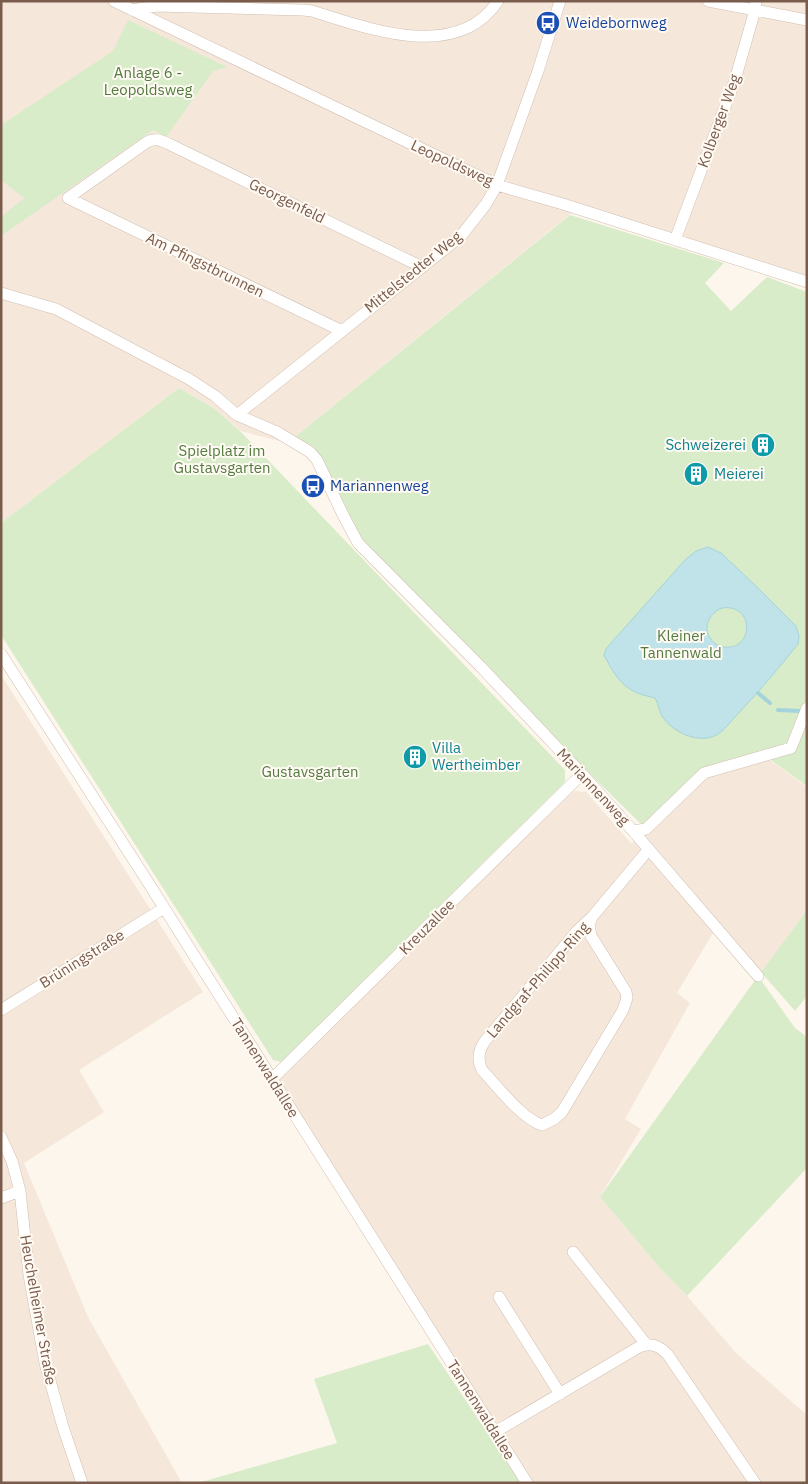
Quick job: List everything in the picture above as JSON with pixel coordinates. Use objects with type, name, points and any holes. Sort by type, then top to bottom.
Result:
[{"type":"street","name":"Leopoldsweg","points":[[114,1],[497,185],[807,282]]},
{"type":"street","points":[[132,10],[158,4],[303,10],[312,11],[380,32],[407,36],[425,36],[441,35],[463,30],[480,19],[498,1]]},
{"type":"street","name":"Mittelstedter Weg","points":[[237,415],[460,236],[486,204],[497,185],[538,71],[560,1]]},
{"type":"street","points":[[708,1],[755,6],[807,20]]},
{"type":"street","name":"Kolberger Weg","points":[[675,240],[735,80],[755,6]]},
{"type":"street","name":"Georgenfeld","points":[[68,198],[150,140],[158,140],[422,267]]},
{"type":"street","name":"Am Pfingstbrunnen","points":[[68,198],[342,331]]},
{"type":"street","name":"Mariannenweg","points":[[1,294],[56,309],[189,379],[215,396],[237,415],[277,432],[302,446],[314,456],[358,543],[481,667],[582,774],[634,831],[758,976]]},
{"type":"street","name":"Tannenwaldallee","points":[[1,654],[164,908],[527,1483]]},
{"type":"street","points":[[634,831],[646,829],[704,773],[791,748],[807,708]]},
{"type":"street","name":"Kreuzallee","points":[[272,1080],[582,774]]},
{"type":"street","name":"Landgraf-Philipp-Ring","points":[[592,917],[589,925],[591,936],[625,988],[626,1004],[562,1112],[554,1119],[542,1125],[523,1114],[482,1070],[479,1062],[480,1050],[485,1041],[577,931],[592,917],[649,849]]},
{"type":"street","name":"Brüningstraße","points":[[1,1010],[164,908]]},
{"type":"street","name":"Heuchelheimer Straße","points":[[1,1137],[12,1161],[20,1191],[29,1275],[45,1363],[63,1427],[82,1483]]},
{"type":"street","points":[[1,1198],[20,1191]]},
{"type":"street","points":[[573,1252],[646,1344]]},
{"type":"street","points":[[499,1298],[560,1394]]},
{"type":"street","points":[[495,1432],[646,1344],[654,1345],[662,1349],[668,1356],[755,1483]]},
{"type":"shaded area","points":[[1,1],[807,1],[807,281],[578,208],[287,443],[241,431],[215,409],[179,388],[1,523]]},
{"type":"shaded area","points":[[1,675],[203,992],[79,1070],[104,1112],[24,1163],[88,1317],[182,1483],[1,1483]]},
{"type":"shaded area","points":[[767,758],[807,787],[807,910],[761,972],[716,928],[677,993],[690,1003],[625,1119],[641,1129],[600,1197],[659,1267],[687,1296],[736,1353],[807,1415],[807,1483],[527,1483],[272,1079],[574,791],[586,792],[631,843],[648,831],[706,775]]},
{"type":"green space","name":"Anlage 6 - Leopoldsweg","points":[[128,20],[227,67],[213,71],[166,137],[153,130],[1,236],[1,217],[24,198],[1,180],[1,125],[113,51]]},
{"type":"green space","name":"Kleiner Tannenwald","points":[[570,215],[724,263],[705,283],[731,311],[767,277],[807,292],[807,704],[790,746],[703,769],[644,827],[358,543],[317,460],[291,440]]},
{"type":"green space","name":"Gustavsgarten","points":[[179,388],[215,409],[241,432],[565,770],[565,782],[281,1062],[273,1060],[1,635],[1,523]]},
{"type":"green space","points":[[807,713],[807,786],[768,758],[793,751]]},
{"type":"green space","points":[[807,910],[807,996],[795,1011],[761,972]]},
{"type":"green space","points":[[758,976],[795,1028],[807,1037],[807,1168],[687,1296],[659,1267],[600,1197]]},
{"type":"green space","points":[[428,1344],[521,1483],[198,1483],[337,1443],[314,1379]]},
{"type":"water","points":[[708,547],[721,553],[796,626],[799,636],[798,644],[727,726],[715,736],[705,738],[685,735],[668,724],[662,717],[655,698],[637,693],[620,681],[604,655],[611,643],[685,560],[696,551]],"holes":[[[733,608],[745,619],[747,627],[745,635],[741,642],[734,646],[720,646],[708,635],[708,621],[717,610]]]},
{"type":"waterway","points":[[758,693],[770,703]]},
{"type":"waterway","points":[[778,710],[800,711]]},
{"type":"place","name":"Weidebornweg","points":[[548,23]]},
{"type":"place","name":"Schweizerei","points":[[763,445]]},
{"type":"place","name":"Meierei","points":[[696,474]]},
{"type":"place","name":"Mariannenweg","points":[[313,486]]},
{"type":"place","name":"Villa Wertheimber","points":[[415,757]]},
{"type":"park label","name":"Spielplatz im Gustavsgarten","points":[[222,460]]}]
